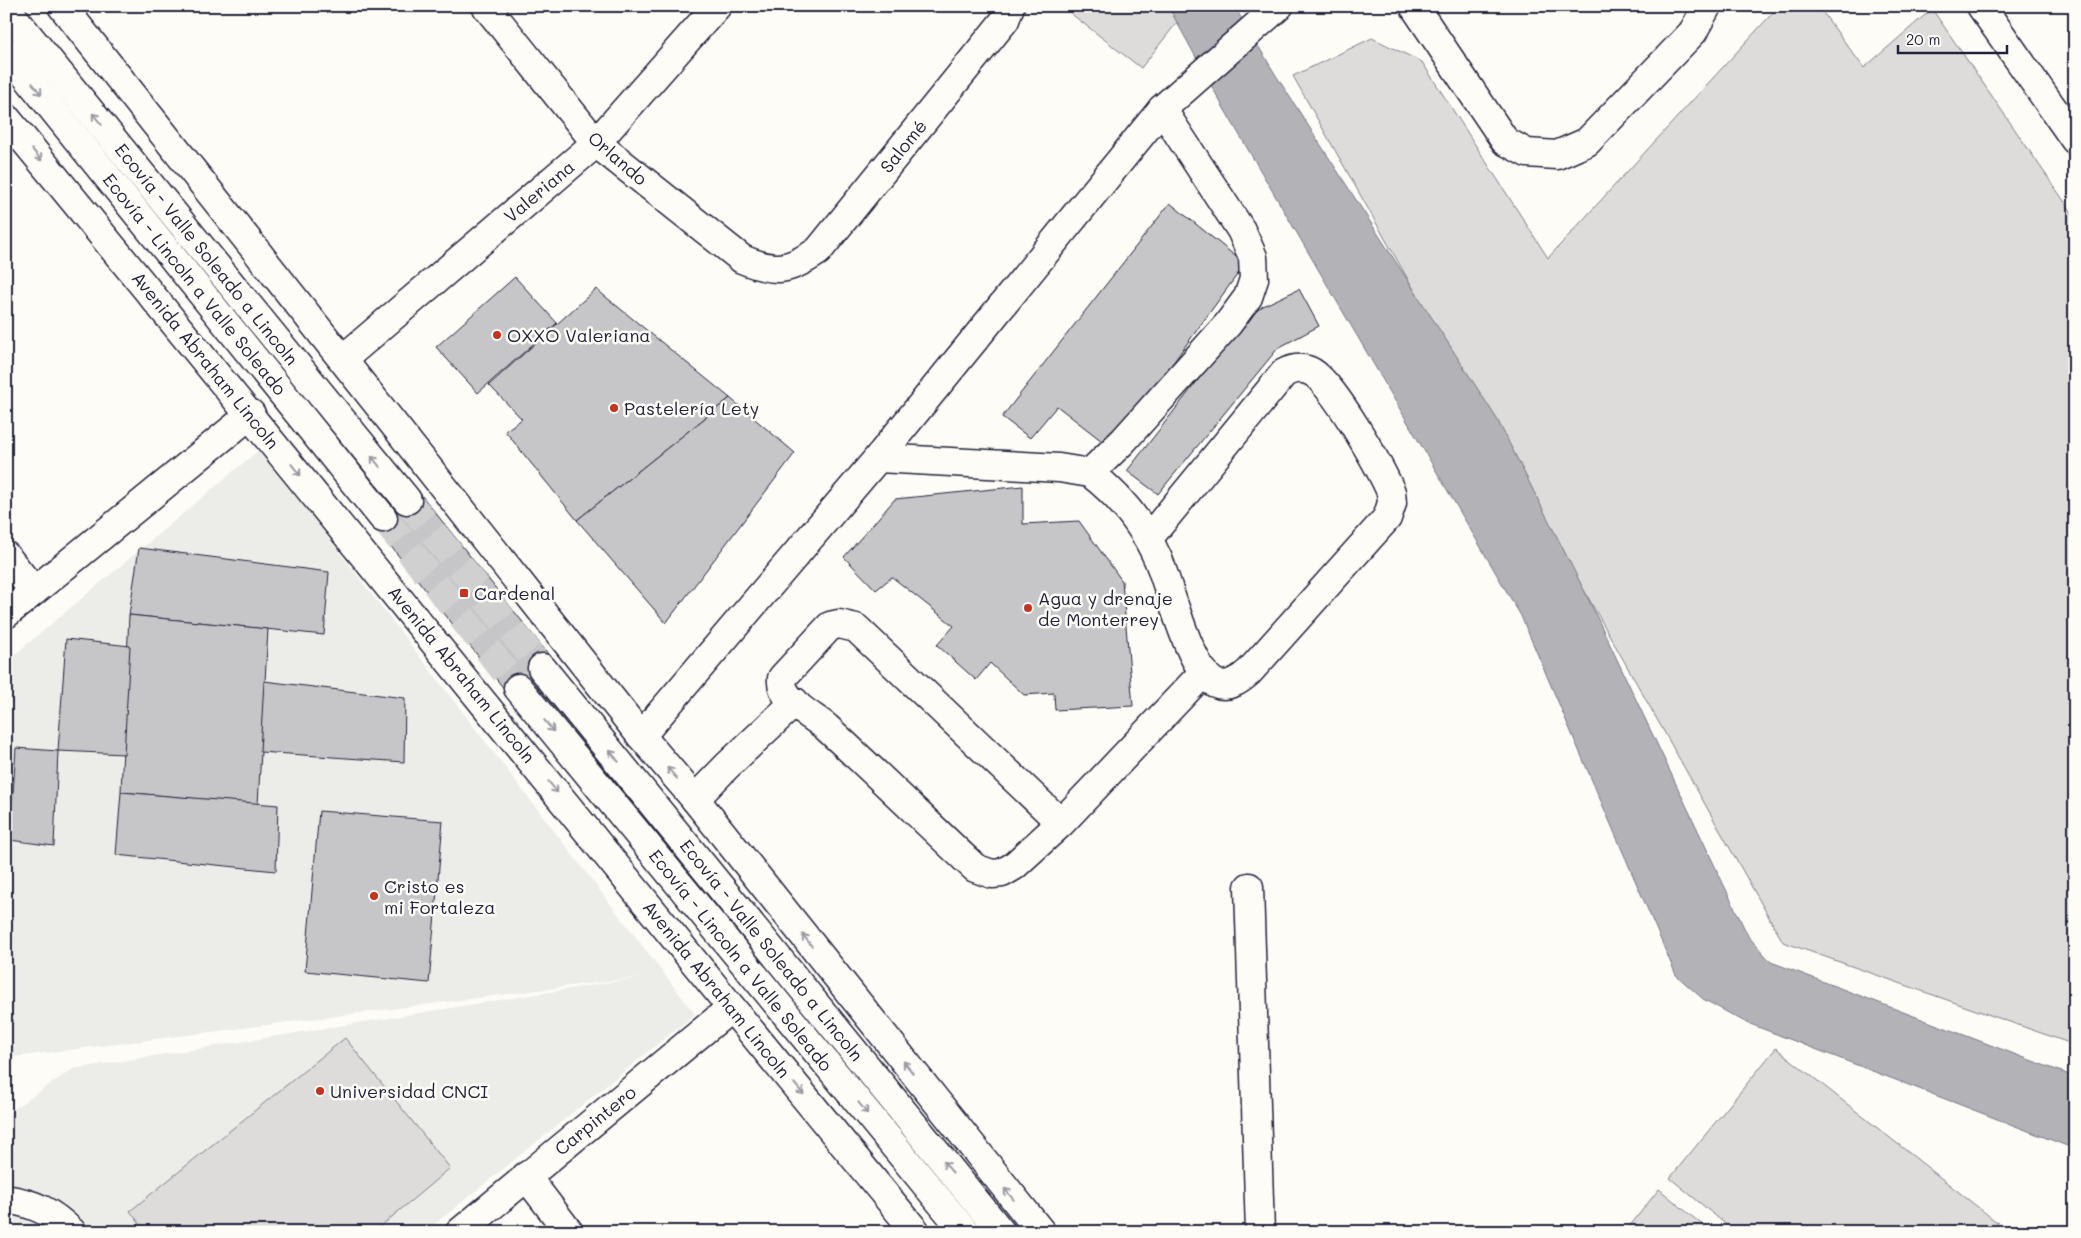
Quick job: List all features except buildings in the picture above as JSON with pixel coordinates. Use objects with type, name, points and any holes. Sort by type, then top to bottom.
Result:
[{"type":"main road","points":[[62,6],[641,736],[695,800],[1041,1232]]},
{"type":"main road","name":"Orlando","points":[[486,6],[596,143],[742,259],[761,267],[782,270]]},
{"type":"main road","name":"Valeriana","points":[[343,359],[596,143],[717,6]]},
{"type":"main road","name":"Salomé","points":[[782,270],[800,264],[818,252],[1005,20],[1010,6]]},
{"type":"main road","points":[[641,736],[878,458],[1162,109],[1279,6]]},
{"type":"main road","points":[[1414,6],[1505,141],[1527,153],[1557,154],[1586,142],[1693,32],[1707,6]]},
{"type":"main road","points":[[1981,6],[2075,140]]},
{"type":"main road","name":"Ecovía - Valle Soleado a Lincoln","points":[[6,8],[407,500]]},
{"type":"main road","name":"Ecovía - Lincoln a Valle Soleado","points":[[6,51],[383,518]]},
{"type":"main road","points":[[1090,473],[1123,440],[1228,324],[1248,297],[1254,279],[1253,257],[1241,230],[1162,109]]},
{"type":"main road","name":"Avenida Abraham Lincoln","points":[[6,118],[251,414],[731,1008],[916,1232]]},
{"type":"main road","points":[[878,458],[1059,468],[1090,473],[1114,491],[1148,539],[1168,584],[1184,634],[1204,672],[1214,683],[1224,685],[1234,683],[1249,672],[1387,518],[1392,503],[1391,492],[1352,422],[1323,382],[1310,371],[1301,368],[1284,372],[1148,539]]},
{"type":"main road","points":[[6,614],[251,414]]},
{"type":"main road","points":[[6,556],[34,591]]},
{"type":"main road","points":[[1061,823],[856,628],[839,624],[830,626],[782,678],[782,688],[795,702],[825,726],[975,868],[992,874],[1002,873],[1014,866],[1061,823],[1204,672]]},
{"type":"main road","name":"Ecovía - Valle Soleado a Lincoln","points":[[542,668],[1001,1232]]},
{"type":"main road","name":"Ecovía - Lincoln a Valle Soleado","points":[[518,688],[965,1232]]},
{"type":"main road","points":[[695,800],[727,766],[795,702]]},
{"type":"main road","points":[[1249,887],[1260,1232]]},
{"type":"main road","name":"Carpintero","points":[[460,1232],[731,1008]]},
{"type":"main road","points":[[526,1176],[569,1232]]},
{"type":"main road","points":[[6,1199],[28,1202],[48,1211],[71,1231]]},
{"type":"shaded area","points":[[1061,6],[1190,6],[1141,68]]},
{"type":"shaded area","points":[[1168,6],[1234,6],[1277,77],[1497,419],[1586,594],[1748,936],[1771,962],[2075,1077],[2075,1149],[1745,1022],[1703,999],[1676,975],[1521,616],[1222,105]]},
{"type":"shaded area","points":[[1779,6],[1818,6],[1864,68],[1932,9],[2075,217],[2075,1045],[1783,942],[1293,76],[1372,38],[1422,62],[1548,258]]},
{"type":"shaded area","points":[[260,449],[695,1014],[425,1232],[6,1232],[6,1114],[73,1069],[642,977],[6,1058],[6,662]]},
{"type":"shaded area","points":[[345,1038],[450,1168],[374,1232],[146,1232],[130,1211]]},
{"type":"shaded area","points":[[1776,1048],[1998,1223],[1991,1232],[1735,1232],[1670,1178]]},
{"type":"shaded area","points":[[1659,1189],[1711,1232],[1625,1232]]},
{"type":"tunnel","points":[[407,500],[542,668]]},
{"type":"tunnel","points":[[383,518],[518,688]]},
{"type":"place","name":"OXXO Valeriana","points":[[497,335]]},
{"type":"place","name":"Pastelería Lety","points":[[614,408]]},
{"type":"place","name":"Cardenal","points":[[464,593]]},
{"type":"place","name":"Agua y drenaje de Monterrey","points":[[1028,608]]},
{"type":"place","name":"Cristo es mi Fortaleza","points":[[374,896]]},
{"type":"place","name":"Universidad CNCI","points":[[320,1091]]}]
